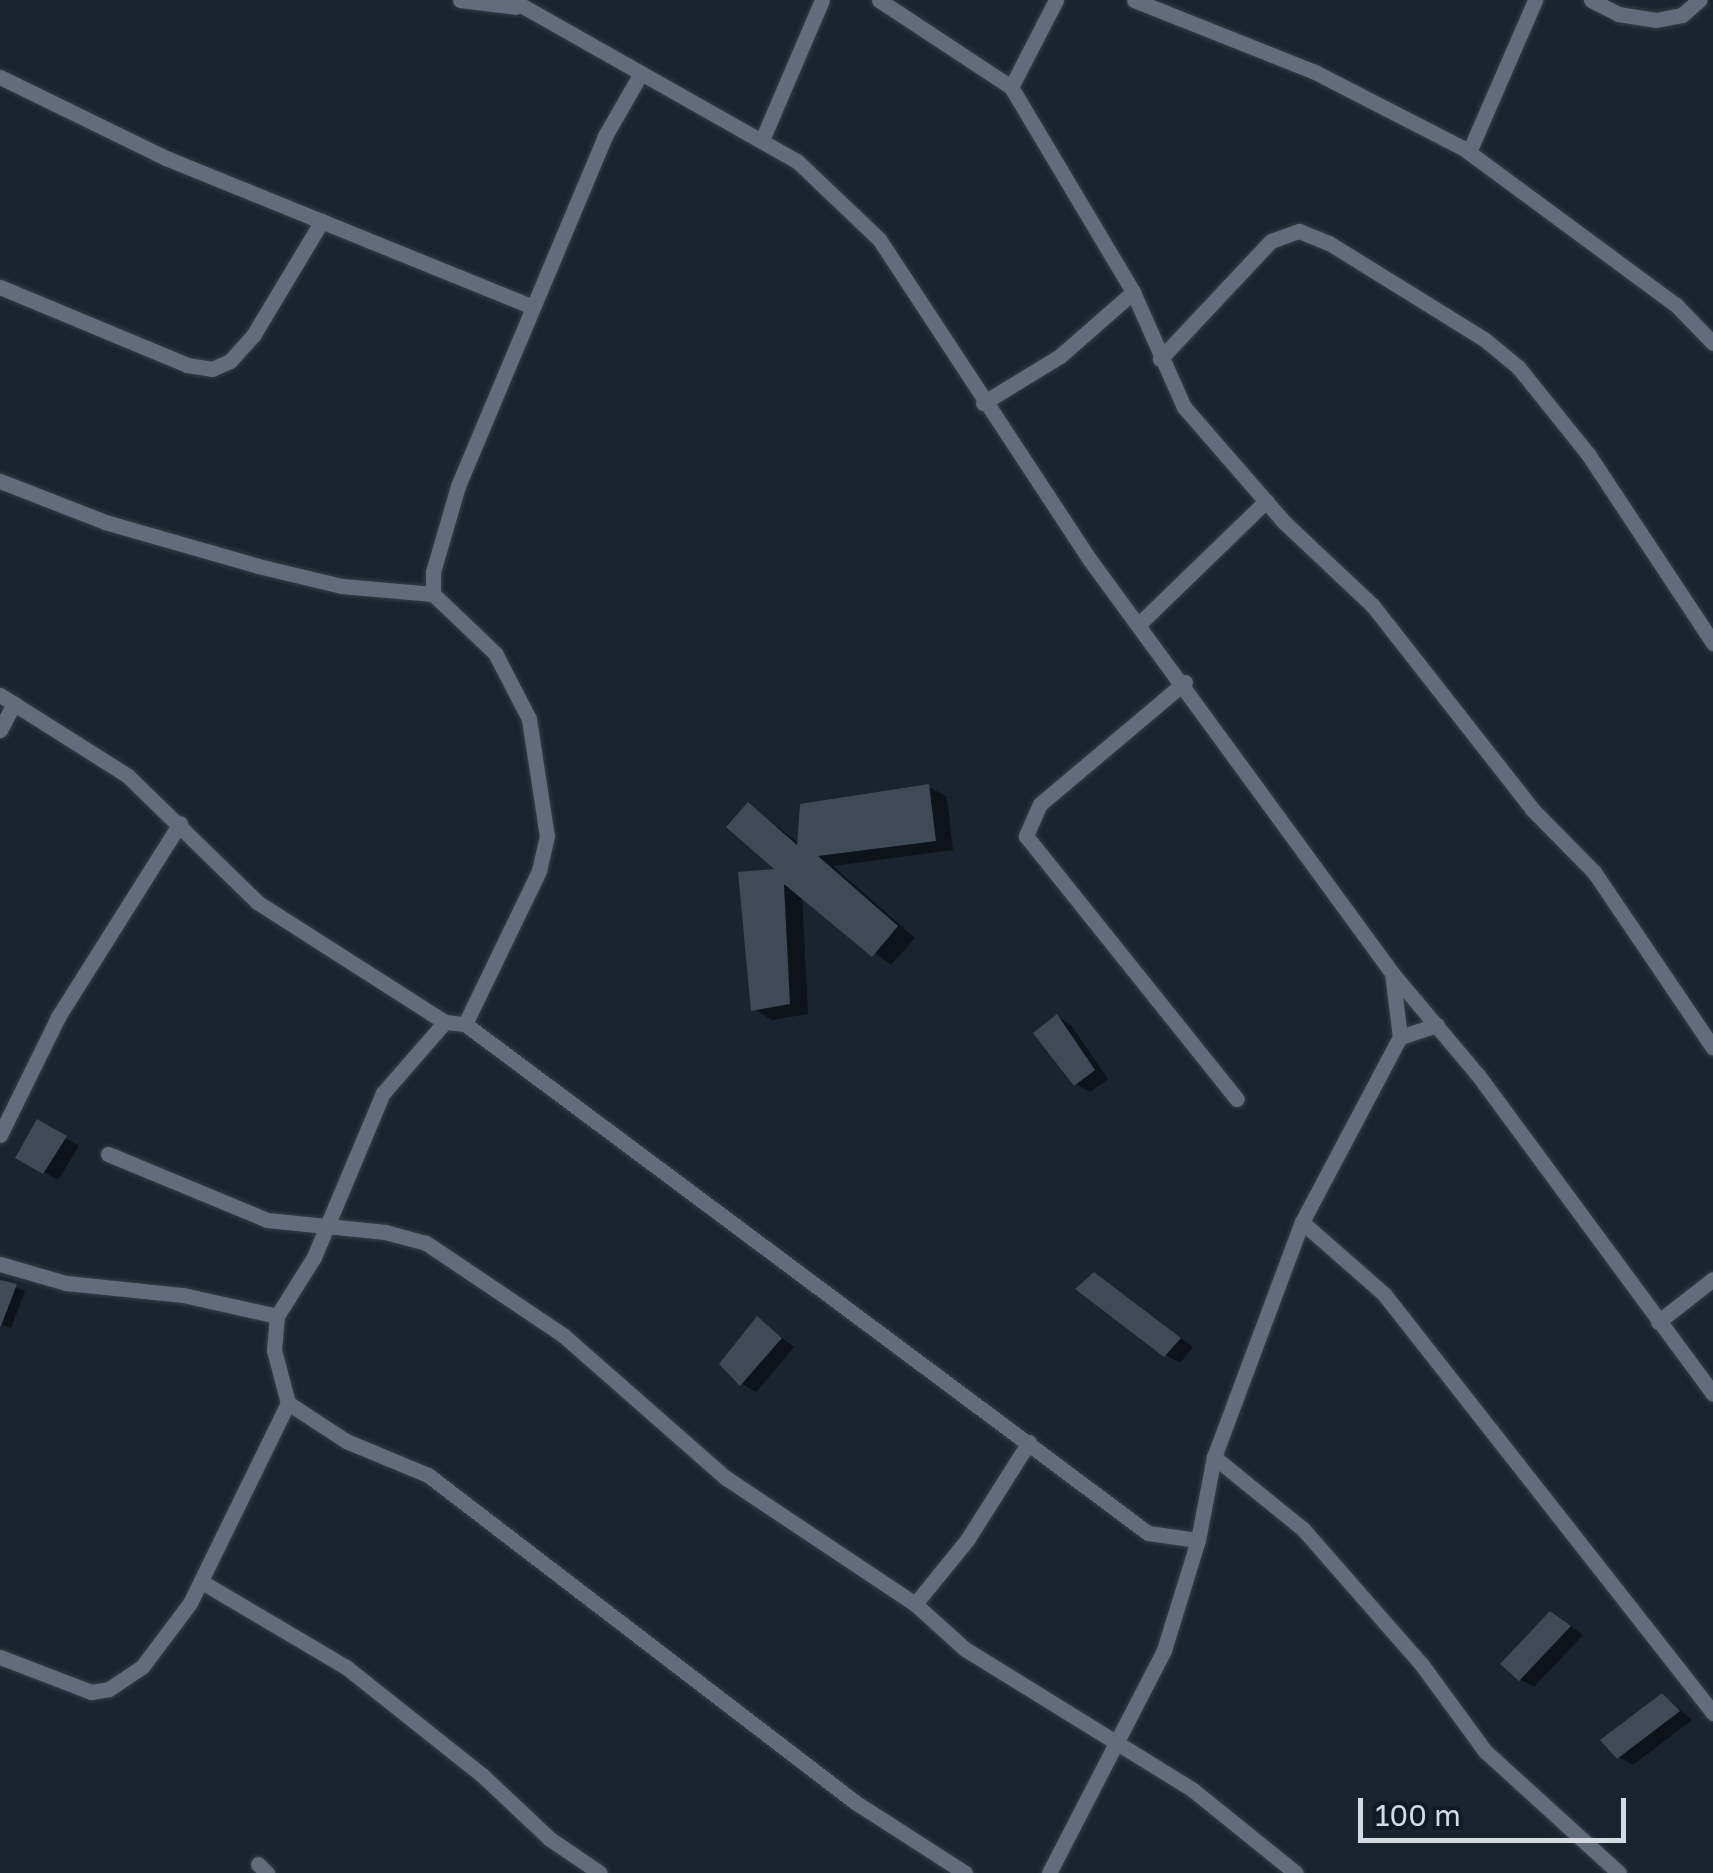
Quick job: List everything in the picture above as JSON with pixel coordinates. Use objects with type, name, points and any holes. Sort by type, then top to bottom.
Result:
[{"type":"street","points":[[460,0],[514,4],[762,140],[824,180],[879,240],[983,403],[1139,624],[1392,974],[1438,1025],[1713,1394]]},
{"type":"street","points":[[762,140],[822,0]]},
{"type":"street","points":[[879,0],[1012,87],[1133,292],[1184,407],[1266,501],[1373,606],[1532,809],[1594,872],[1713,1048]]},
{"type":"street","points":[[1012,87],[1056,0]]},
{"type":"street","points":[[1134,0],[1315,72],[1469,152],[1676,305],[1713,344]]},
{"type":"street","points":[[1469,152],[1535,0]]},
{"type":"street","points":[[1592,0],[1618,14],[1656,20],[1682,15],[1699,0]]},
{"type":"street","points":[[433,594],[433,572],[458,486],[606,136],[640,75]]},
{"type":"street","points":[[0,77],[166,158],[531,306]]},
{"type":"street","points":[[0,287],[187,365],[212,369],[230,361],[254,334],[322,222]]},
{"type":"street","points":[[1160,359],[1271,241],[1300,231],[1329,243],[1518,367],[1588,454],[1713,643]]},
{"type":"street","points":[[983,403],[1060,356],[1133,292]]},
{"type":"street","points":[[0,481],[105,522],[258,566],[342,586],[433,594],[495,653],[515,684],[542,776],[548,836],[539,871],[466,1024]]},
{"type":"street","points":[[1139,624],[1266,501]]},
{"type":"street","points":[[1184,682],[1048,795],[1031,814],[1026,836],[1236,1100]]},
{"type":"street","points":[[0,730],[7,699],[128,776],[257,902],[445,1022],[466,1024],[1148,1533],[1198,1540]]},
{"type":"street","points":[[0,1135],[58,1017],[180,823]]},
{"type":"street","points":[[1049,1873],[1164,1650],[1198,1540],[1214,1456],[1302,1222],[1400,1037],[1392,974]]},
{"type":"street","points":[[0,1657],[91,1692],[128,1682],[202,1582],[288,1402],[274,1350],[276,1316],[328,1225],[383,1093],[445,1022]]},
{"type":"street","points":[[1400,1037],[1438,1025]]},
{"type":"street","points":[[108,1154],[267,1220],[415,1239],[448,1256],[564,1335],[726,1478],[914,1604],[964,1648],[1192,1790],[1296,1873]]},
{"type":"street","points":[[1302,1222],[1384,1294],[1713,1713]]},
{"type":"street","points":[[0,1264],[66,1283],[202,1298],[276,1316]]},
{"type":"street","points":[[1658,1322],[1713,1279]]},
{"type":"street","points":[[288,1402],[346,1441],[428,1475],[855,1802],[965,1873]]},
{"type":"street","points":[[914,1604],[967,1540],[1029,1442]]},
{"type":"street","points":[[1214,1456],[1303,1529],[1422,1665],[1486,1752],[1619,1873]]},
{"type":"street","points":[[202,1582],[346,1667],[482,1774],[550,1840],[600,1873]]},
{"type":"building","points":[[929,784],[936,841],[818,856],[898,926],[872,957],[784,884],[790,1004],[751,1011],[738,872],[774,869],[726,827],[748,802],[797,845],[800,804]]},
{"type":"building","points":[[1057,1014],[1095,1070],[1074,1086],[1033,1033]]},
{"type":"building","points":[[37,1119],[67,1136],[43,1174],[15,1158]]},
{"type":"building","points":[[1094,1272],[1181,1338],[1164,1357],[1075,1289]]},
{"type":"building","points":[[0,1280],[17,1284],[1,1326],[0,1326]]},
{"type":"building","points":[[757,1316],[782,1338],[740,1386],[719,1364]]},
{"type":"building","points":[[1550,1611],[1571,1626],[1519,1681],[1500,1664]]},
{"type":"building","points":[[1662,1693],[1680,1711],[1617,1759],[1600,1740]]}]
